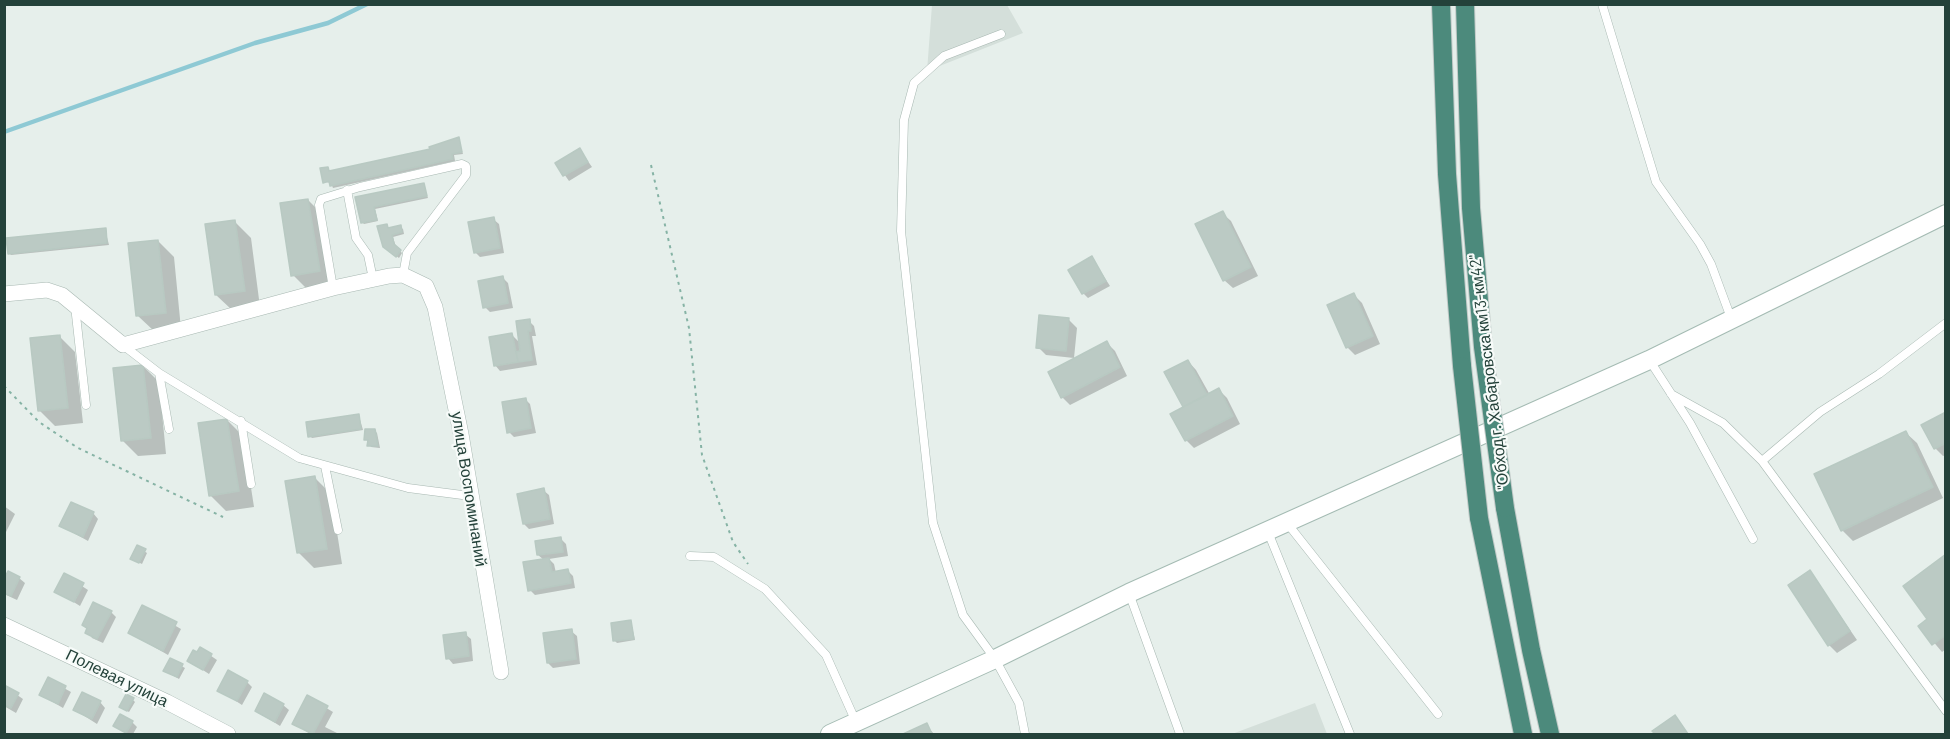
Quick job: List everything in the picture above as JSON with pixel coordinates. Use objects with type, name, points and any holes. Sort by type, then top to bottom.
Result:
[{"type":"highway","name":"\"Обход г. Хабаровска км13-км42\"","points":[[1441,4],[1447,174],[1462,366],[1479,518],[1523,735]]},
{"type":"highway","name":"\"Обход г. Хабаровска км13-км42\"","points":[[1465,4],[1471,208],[1483,347],[1505,508],[1531,650],[1550,735]]},
{"type":"main road","points":[[830,735],[995,659],[1129,593],[1649,360],[1946,214]]},
{"type":"street","points":[[4,294],[47,290],[63,295],[123,345],[333,288],[403,275]]},
{"type":"street","name":"улица Воспоминаний","points":[[403,275],[426,286],[435,307],[461,434],[501,672]]},
{"type":"street","name":"Полевая улица","points":[[4,625],[167,702],[228,735]]},
{"type":"lane","points":[[1602,4],[1656,182],[1700,244],[1711,264],[1731,320]]},
{"type":"lane","points":[[1001,34],[944,56],[914,83],[904,120],[901,231],[933,523],[963,615],[995,659],[1019,703],[1025,735]]},
{"type":"lane","points":[[333,288],[319,205],[325,196],[452,165],[466,166],[466,176],[408,253],[403,275]]},
{"type":"lane","points":[[347,190],[356,238],[368,255],[373,279]]},
{"type":"lane","points":[[74,305],[86,405]]},
{"type":"lane","points":[[1762,461],[1820,412],[1879,374],[1946,323]]},
{"type":"lane","points":[[123,345],[159,373],[299,458],[408,488],[470,496]]},
{"type":"lane","points":[[1649,360],[1690,423],[1753,539]]},
{"type":"lane","points":[[159,373],[169,429]]},
{"type":"lane","points":[[1671,394],[1723,423],[1762,461],[1946,711]]},
{"type":"lane","points":[[241,421],[251,484]]},
{"type":"lane","points":[[325,466],[338,530]]},
{"type":"lane","points":[[1287,523],[1438,714]]},
{"type":"lane","points":[[1267,531],[1350,735]]},
{"type":"lane","points":[[690,556],[714,557],[765,589],[826,656],[856,722]]},
{"type":"lane","points":[[1129,593],[1180,735]]},
{"type":"path","points":[[651,165],[689,328],[702,455],[733,542],[765,589]]},
{"type":"path","points":[[4,386],[39,422],[70,443],[223,517]]},
{"type":"shaded area","points":[[932,5],[1007,5],[1023,33],[927,71]]},
{"type":"shaded area","points":[[1315,703],[1327,734],[1232,734]]},
{"type":"building","points":[[459,137],[462,152],[452,154],[453,159],[330,186],[329,181],[323,183],[320,168],[328,167],[329,171],[430,149],[429,147]]},
{"type":"building","points":[[580,148],[588,162],[563,176],[555,163]]},
{"type":"building","points":[[424,183],[427,196],[374,207],[377,220],[361,223],[355,197]]},
{"type":"building","points":[[308,199],[320,271],[291,276],[280,203]]},
{"type":"building","points":[[1223,211],[1251,267],[1223,281],[1195,224]]},
{"type":"building","points":[[494,217],[500,248],[474,253],[468,222]]},
{"type":"building","points":[[235,220],[245,291],[215,295],[205,224]]},
{"type":"building","points":[[387,224],[388,228],[401,225],[402,232],[392,235],[394,244],[401,250],[396,257],[383,247],[377,226]]},
{"type":"building","points":[[106,228],[107,243],[8,254],[6,238]]},
{"type":"building","points":[[158,240],[166,313],[136,316],[128,243]]},
{"type":"building","points":[[1092,256],[1106,281],[1082,294],[1068,270]]},
{"type":"building","points":[[503,276],[508,303],[483,308],[478,281]]},
{"type":"building","points":[[1354,293],[1373,336],[1346,348],[1327,305]]},
{"type":"building","points":[[1039,315],[1069,318],[1066,351],[1036,348]]},
{"type":"building","points":[[530,319],[531,331],[528,331],[532,360],[518,362],[516,352],[520,351],[516,321]]},
{"type":"building","points":[[512,333],[518,362],[494,366],[489,337]]},
{"type":"building","points":[[60,335],[68,408],[38,411],[30,338]]},
{"type":"building","points":[[1107,341],[1120,367],[1061,398],[1048,372]]},
{"type":"building","points":[[1188,360],[1207,395],[1183,407],[1164,372]]},
{"type":"building","points":[[143,365],[151,438],[121,441],[113,368]]},
{"type":"building","points":[[1219,388],[1233,416],[1185,441],[1170,414]]},
{"type":"building","points":[[526,398],[531,428],[507,433],[502,402]]},
{"type":"building","points":[[1946,412],[1946,443],[1934,449],[1921,425]]},
{"type":"building","points":[[359,414],[361,429],[308,437],[306,422]]},
{"type":"building","points":[[227,419],[239,491],[209,496],[198,423]]},
{"type":"building","points":[[365,429],[375,429],[378,446],[367,446],[368,440],[364,440]]},
{"type":"building","points":[[1906,431],[1933,487],[1841,531],[1814,474]]},
{"type":"building","points":[[315,476],[327,549],[297,553],[285,481]]},
{"type":"building","points":[[544,488],[550,519],[523,524],[517,494]]},
{"type":"building","points":[[71,502],[94,512],[83,537],[59,526]]},
{"type":"building","points":[[561,537],[563,552],[537,555],[535,541]]},
{"type":"building","points":[[137,545],[146,549],[139,563],[130,559]]},
{"type":"building","points":[[1946,554],[1946,635],[1932,645],[1918,626],[1927,619],[1903,586]]},
{"type":"building","points":[[549,558],[552,572],[568,569],[571,583],[528,591],[523,562]]},
{"type":"building","points":[[1810,570],[1850,631],[1828,646],[1788,585]]},
{"type":"building","points":[[8,571],[20,577],[11,596],[4,593],[4,579]]},
{"type":"building","points":[[64,573],[84,583],[74,602],[54,592]]},
{"type":"building","points":[[93,602],[112,611],[97,639],[85,633],[87,628],[82,625]]},
{"type":"building","points":[[142,605],[177,622],[163,651],[128,633]]},
{"type":"building","points":[[631,620],[634,639],[613,641],[611,623]]},
{"type":"building","points":[[572,629],[576,659],[547,663],[543,633]]},
{"type":"building","points":[[466,632],[469,656],[446,659],[443,635]]},
{"type":"building","points":[[200,647],[212,654],[203,670],[187,661],[193,650],[197,652]]},
{"type":"building","points":[[170,658],[183,664],[177,677],[163,671]]},
{"type":"building","points":[[228,670],[248,681],[237,701],[217,691]]},
{"type":"building","points":[[48,677],[66,686],[58,704],[39,695]]},
{"type":"building","points":[[4,685],[19,693],[11,708],[4,705]]},
{"type":"building","points":[[82,692],[101,701],[92,719],[73,710]]},
{"type":"building","points":[[264,693],[284,704],[275,722],[255,711]]},
{"type":"building","points":[[126,694],[134,698],[127,711],[119,707]]},
{"type":"building","points":[[307,695],[328,706],[313,734],[292,724]]},
{"type":"building","points":[[120,714],[133,721],[126,733],[113,726]]},
{"type":"building","points":[[1675,715],[1688,734],[1655,734],[1652,731]]},
{"type":"building","points":[[927,723],[932,734],[903,734]]},
{"type":"waterway","points":[[4,132],[255,43],[328,23],[367,4]]}]
